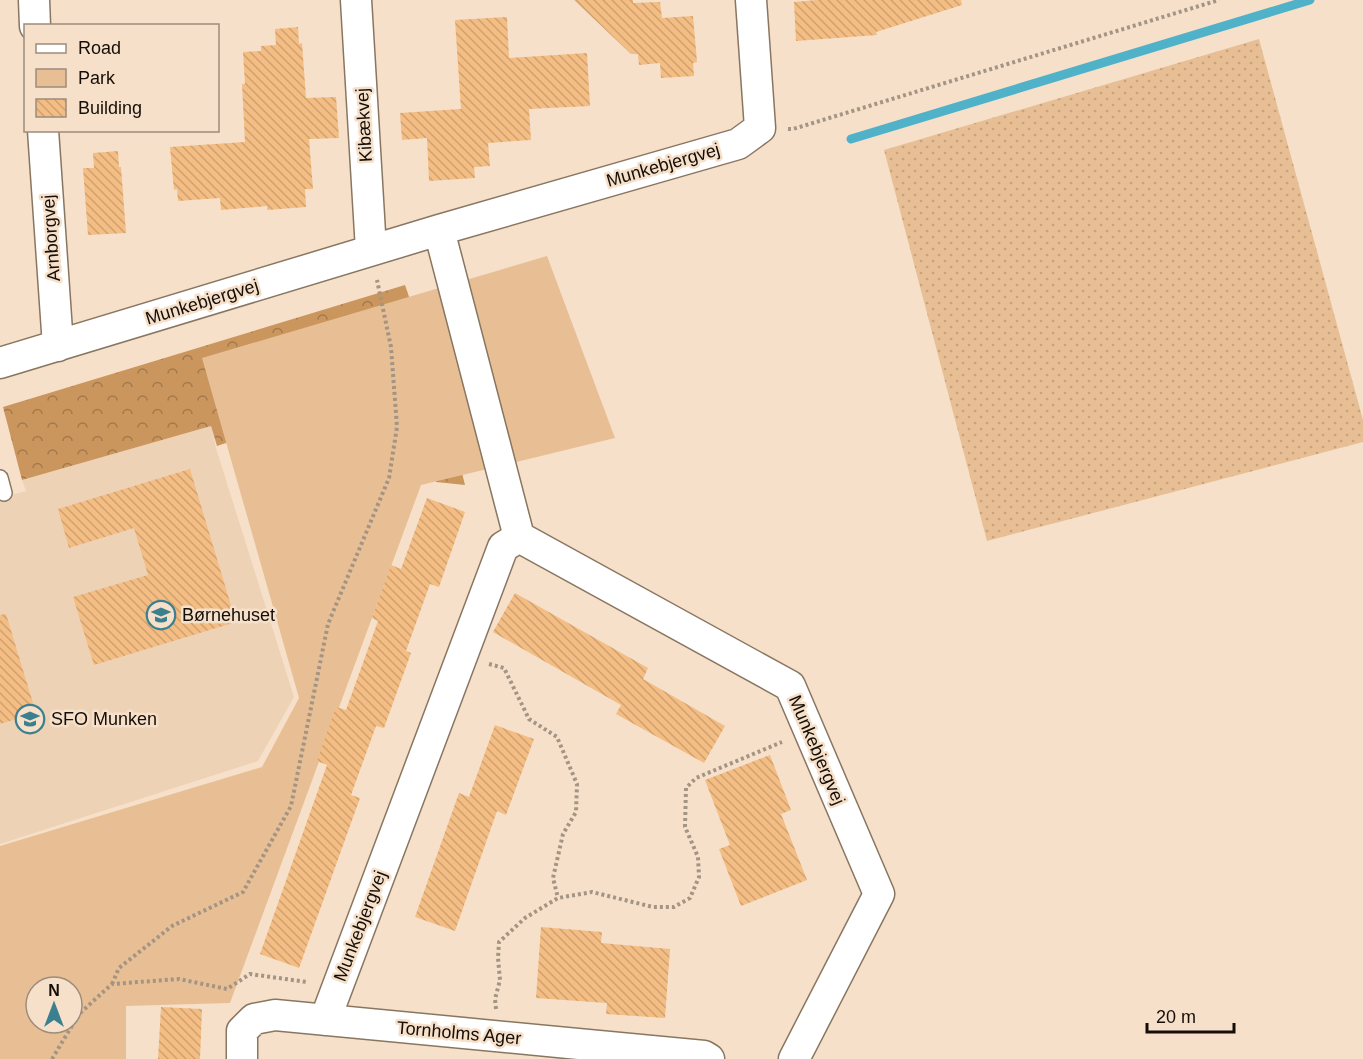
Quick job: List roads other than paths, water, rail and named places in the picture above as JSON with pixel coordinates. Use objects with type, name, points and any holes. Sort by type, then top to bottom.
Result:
[{"type":"street","points":[[34,0],[36,24]]},
{"type":"street","name":"Kibækvej","points":[[356,0],[371,250]]},
{"type":"street","name":"Munkebjergvej","points":[[0,363],[371,250],[738,144],[760,128],[751,0]]},
{"type":"street","name":"Arnborgvej","points":[[43,132],[58,346]]},
{"type":"street","points":[[439,230],[519,537]]},
{"type":"street","name":"Munkebjergvej","points":[[325,1020],[503,547],[519,537],[790,686],[879,894],[794,1059]]},
{"type":"street","name":"Tornholms Ager","points":[[242,1059],[242,1031],[254,1019],[275,1015],[704,1056],[709,1059]]},
{"type":"waterway","points":[[851,139],[1310,0]]},
{"type":"place","name":"Børnehuset","points":[[161,615]]},
{"type":"place","name":"SFO Munken","points":[[30,719]]}]
